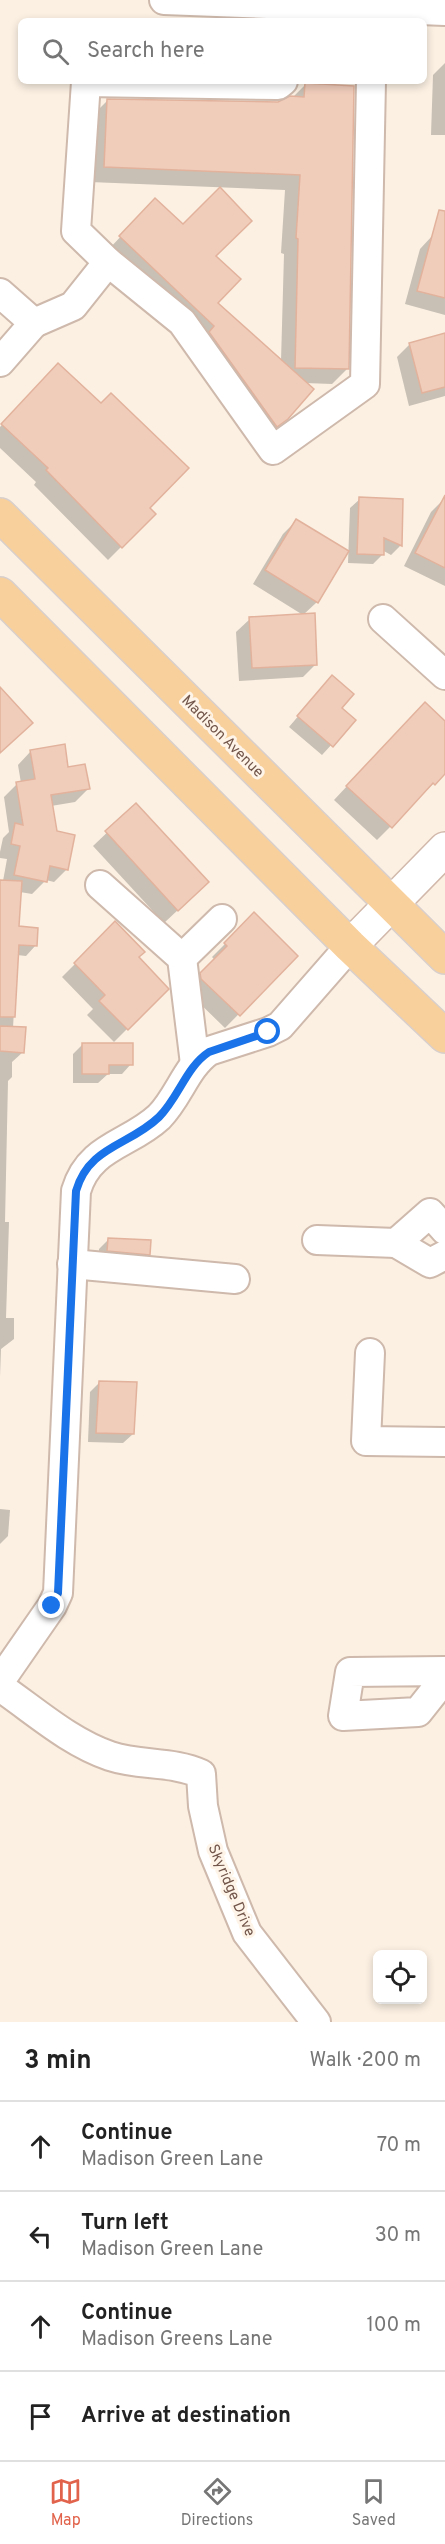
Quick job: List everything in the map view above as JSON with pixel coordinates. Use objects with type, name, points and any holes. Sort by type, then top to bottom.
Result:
[{"type":"main road","name":"Madison Avenue","points":[[0,514],[445,957]]},
{"type":"main road","points":[[0,594],[350,946],[445,1035]]},
{"type":"street","points":[[164,0],[357,14],[445,11]]},
{"type":"street","points":[[86,84],[76,231],[108,262],[182,322],[273,450],[365,384],[371,84]]},
{"type":"street","points":[[230,84],[279,84]]},
{"type":"street","points":[[0,362],[34,323],[73,306],[108,262]]},
{"type":"street","points":[[0,292],[34,323]]},
{"type":"street","points":[[383,619],[445,675]]},
{"type":"street","points":[[0,1682],[52,1606],[58,1593],[76,1191],[81,1175],[86,1166],[103,1152],[135,1135],[158,1117],[175,1098],[195,1064],[209,1052],[280,1026],[350,946],[445,849]]},
{"type":"street","points":[[100,885],[182,958],[195,1064]]},
{"type":"street","points":[[182,958],[222,920]]},
{"type":"street","points":[[396,1243],[430,1213],[445,1230]]},
{"type":"street","points":[[317,1240],[396,1243],[430,1263],[445,1255]]},
{"type":"street","points":[[72,1264],[235,1279]]},
{"type":"street","points":[[369,1353],[366,1441],[445,1442]]},
{"type":"street","points":[[445,1671],[350,1672],[343,1716],[418,1713],[445,1678]]},
{"type":"street","name":"Skyridge Drive","points":[[0,1687],[72,1738],[109,1756],[148,1764],[186,1767],[201,1774],[203,1806],[213,1851],[247,1933],[316,2022]]},
{"type":"building","points":[[305,84],[354,86],[349,369],[295,368],[298,239],[296,238],[300,175],[104,167],[107,99],[278,102],[290,96],[304,97]]},
{"type":"building","points":[[220,187],[252,221],[216,256],[241,279],[218,303],[314,389],[288,419],[277,427],[209,332],[214,326],[119,236],[155,198],[183,224]]},
{"type":"building","points":[[439,210],[445,211],[445,298],[417,291]]},
{"type":"building","points":[[445,333],[445,387],[422,393],[409,343]]},
{"type":"building","points":[[58,363],[101,403],[111,393],[189,468],[150,508],[156,514],[122,548],[46,470],[48,468],[1,424]]},
{"type":"building","points":[[445,495],[445,568],[415,553]]},
{"type":"building","points":[[359,497],[403,499],[402,546],[384,538],[384,555],[357,554]]},
{"type":"building","points":[[296,519],[349,551],[318,603],[265,570]]},
{"type":"building","points":[[315,613],[317,665],[252,668],[249,617]]},
{"type":"building","points":[[332,675],[354,694],[342,708],[356,720],[333,747],[297,716]]},
{"type":"building","points":[[0,687],[33,723],[0,753]]},
{"type":"building","points":[[425,702],[445,721],[445,774],[435,785],[433,783],[392,828],[346,786]]},
{"type":"building","points":[[65,744],[68,767],[85,764],[90,789],[51,795],[57,831],[75,835],[68,870],[50,866],[47,882],[14,875],[20,846],[11,844],[15,823],[23,825],[16,782],[35,779],[30,750]]},
{"type":"building","points":[[136,803],[209,882],[178,911],[105,831]]},
{"type":"building","points":[[0,880],[22,881],[19,926],[38,928],[37,946],[19,945],[15,1017],[0,1017]]},
{"type":"building","points":[[254,912],[298,956],[240,1016],[201,979],[200,973],[227,946],[224,943]]},
{"type":"building","points":[[115,921],[145,952],[139,957],[169,989],[128,1030],[99,1001],[105,995],[74,963]]},
{"type":"building","points":[[0,1026],[26,1027],[24,1053],[0,1051]]},
{"type":"building","points":[[82,1043],[133,1043],[133,1065],[109,1065],[109,1074],[82,1074]]},
{"type":"building","points":[[108,1238],[151,1240],[150,1255],[107,1251]]},
{"type":"building","points":[[99,1381],[137,1382],[134,1434],[96,1433]]},
{"type":"route","points":[[52,1606],[58,1593],[76,1191],[81,1175],[86,1166],[103,1152],[135,1135],[158,1117],[175,1098],[201,1057],[209,1052],[268,1032]]}]
